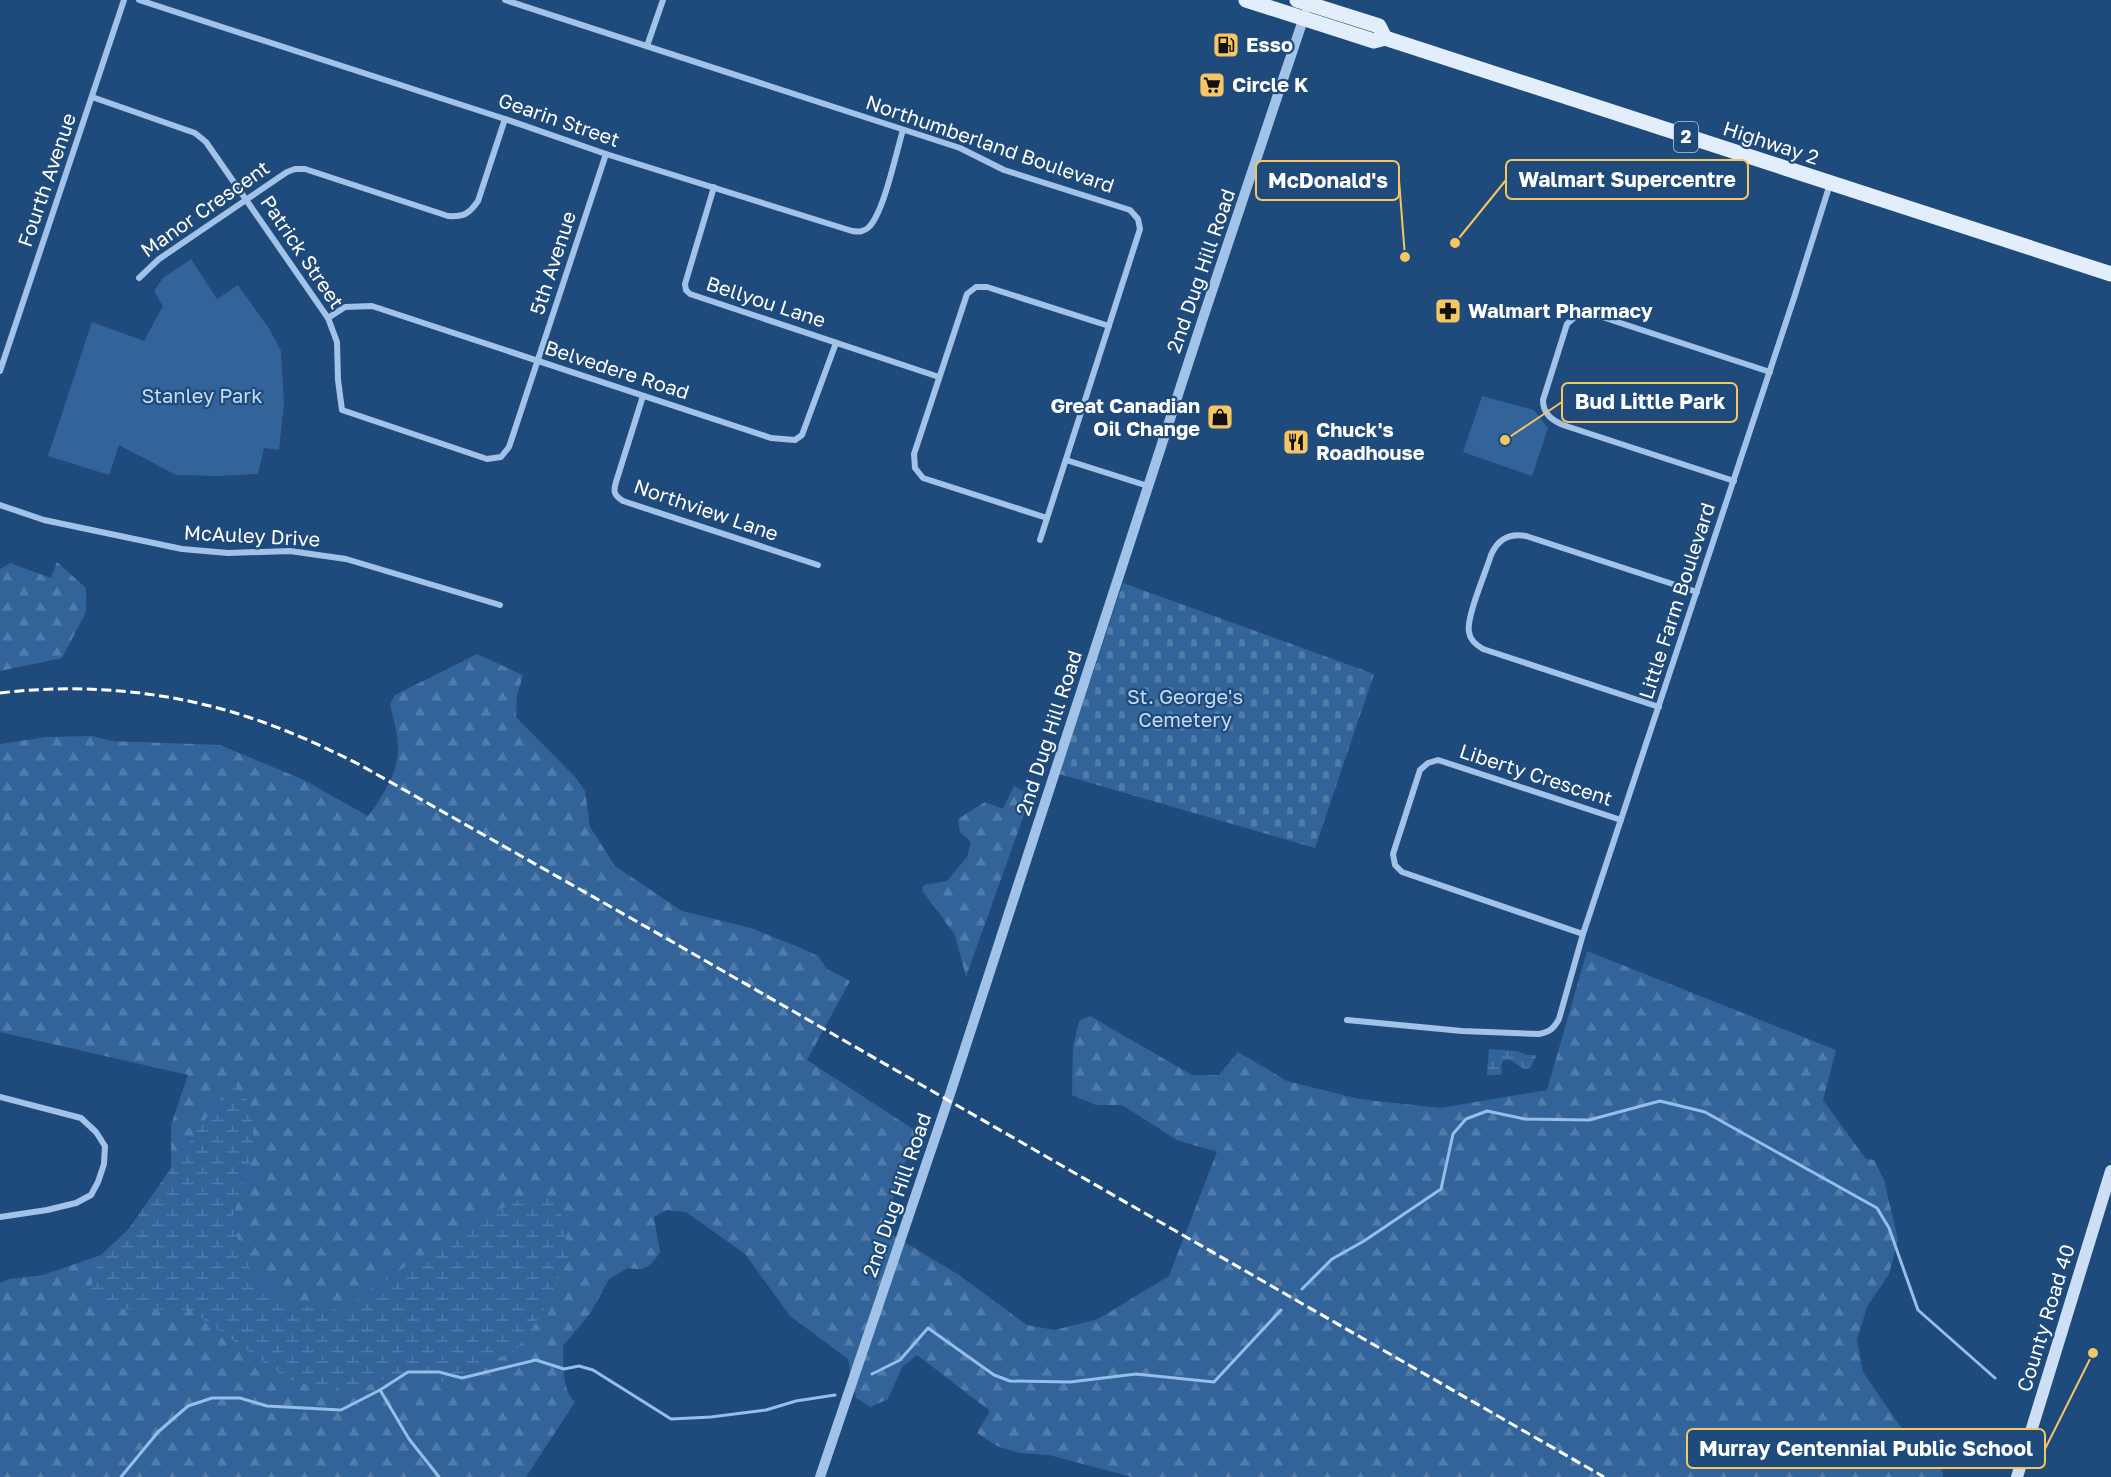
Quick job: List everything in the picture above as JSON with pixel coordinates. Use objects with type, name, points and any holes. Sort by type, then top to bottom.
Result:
[{"type":"main road","name":"Highway 2","points":[[1246,0],[1304,6],[1379,26],[1385,38],[2111,274]]},
{"type":"main road","name":"County Road 40","points":[[2018,1477],[2111,1171]]},
{"type":"street","name":"Fourth Avenue","points":[[0,371],[124,0]]},
{"type":"street","name":"Gearin Street","points":[[140,0],[606,154],[852,231],[860,232],[868,229],[878,213],[903,130]]},
{"type":"street","name":"Northumberland Boulevard","points":[[505,0],[960,148],[1004,170],[1130,210],[1138,219],[1140,229],[1066,460]]},
{"type":"street","points":[[647,46],[663,0]]},
{"type":"street","name":"2nd Dug Hill Road","points":[[820,1477],[950,1094],[1304,6]]},
{"type":"street","name":"Patrick Street","points":[[92,97],[195,133],[206,142],[328,318],[337,342],[342,410],[487,459],[501,458],[507,450]]},
{"type":"street","name":"Manor Crescent","points":[[139,278],[159,258],[287,172],[295,169],[305,169],[448,216],[461,217],[470,213],[478,201],[505,119]]},
{"type":"street","name":"5th Avenue","points":[[507,450],[606,154]]},
{"type":"street","name":"Little Farm Boulevard","points":[[1347,1020],[1462,1031],[1539,1034],[1547,1033],[1554,1028],[1830,184]]},
{"type":"street","name":"Bellyou Lane","points":[[714,187],[688,269],[685,284],[690,294],[939,377]]},
{"type":"street","points":[[1047,518],[923,478],[915,468],[914,454],[966,294],[976,287],[987,287],[1109,326]]},
{"type":"street","name":"Belvedere Road","points":[[328,318],[345,307],[372,306],[771,438],[795,440],[802,435],[836,343]]},
{"type":"street","points":[[1734,481],[1563,425],[1548,416],[1543,400],[1567,324],[1578,314],[1593,314],[1770,372]]},
{"type":"street","name":"Northview Lane","points":[[643,396],[616,482],[614,491],[616,496],[623,501],[818,565]]},
{"type":"street","points":[[1040,540],[1066,460],[1148,486]]},
{"type":"street","name":"McAuley Drive","points":[[0,505],[44,520],[183,549],[228,553],[290,551],[346,559],[500,605]]},
{"type":"street","points":[[1659,707],[1483,650],[1476,645],[1471,638],[1469,622],[1491,555],[1494,547],[1509,536],[1526,536],[1697,592]]},
{"type":"street","name":"Liberty Crescent","points":[[1583,934],[1402,872],[1395,865],[1393,854],[1420,770],[1428,763],[1438,760],[1621,820]]},
{"type":"street","points":[[0,1097],[81,1118],[96,1132],[105,1146],[104,1164],[99,1182],[91,1195],[76,1203],[57,1208],[0,1217]]},
{"type":"green space","name":"Stanley Park","points":[[191,259],[217,299],[238,285],[270,330],[281,351],[284,404],[279,450],[264,448],[258,474],[217,476],[176,475],[119,445],[109,475],[48,456],[92,322],[144,341],[163,306],[154,291],[163,278]]},
{"type":"green space","points":[[1482,396],[1534,410],[1548,428],[1532,476],[1463,452]]},
{"type":"green space","points":[[57,562],[86,588],[86,612],[62,658],[0,671],[0,569],[10,563],[51,578]]},
{"type":"green space","name":"St. George's Cemetery","points":[[1123,583],[1374,674],[1315,848],[1059,774]]},
{"type":"green space","points":[[477,654],[523,675],[517,696],[516,717],[576,778],[585,791],[590,827],[615,866],[682,911],[751,928],[796,946],[818,956],[827,969],[850,981],[807,1060],[916,1131],[883,1229],[959,1275],[1027,1325],[1055,1330],[1098,1319],[1169,1276],[1217,1152],[1177,1140],[1122,1105],[1096,1105],[1072,1095],[1073,1047],[1079,1021],[1090,1016],[1192,1075],[1219,1075],[1238,1052],[1287,1081],[1359,1099],[1440,1108],[1547,1090],[1587,951],[1836,1050],[1823,1100],[1866,1159],[1874,1160],[1884,1180],[1898,1240],[1889,1274],[1867,1307],[1857,1340],[1863,1372],[1900,1426],[1932,1451],[1941,1465],[1943,1477],[1132,1477],[1049,1455],[1019,1453],[997,1446],[977,1433],[990,1411],[917,1355],[902,1367],[888,1399],[871,1407],[856,1398],[848,1359],[790,1316],[745,1254],[686,1212],[667,1210],[654,1217],[660,1252],[654,1261],[643,1268],[628,1268],[609,1279],[591,1312],[563,1346],[565,1383],[575,1402],[526,1477],[0,1477],[0,1283],[8,1279],[43,1275],[101,1255],[128,1230],[171,1169],[171,1125],[188,1075],[0,1032],[0,744],[46,737],[92,736],[112,741],[220,745],[304,780],[368,816],[384,792],[396,766],[398,742],[390,704],[395,695]]},
{"type":"green space","points":[[1014,786],[1031,795],[966,977],[955,935],[922,890],[924,885],[947,881],[967,857],[971,842],[960,832],[958,819],[985,802],[1003,809]]},
{"type":"green space","points":[[1489,1049],[1537,1055],[1530,1068],[1524,1069],[1510,1060],[1504,1060],[1500,1075],[1487,1075]]},
{"type":"green space","points":[[236,1086],[251,1105],[254,1149],[231,1223],[253,1275],[294,1304],[345,1311],[359,1297],[472,1223],[521,1199],[553,1196],[561,1214],[569,1255],[541,1316],[516,1350],[444,1382],[395,1375],[351,1392],[332,1391],[288,1379],[190,1310],[106,1309],[90,1289],[101,1255],[128,1230],[215,1105]]},
{"type":"waterway","points":[[1302,1289],[1332,1259],[1364,1241],[1441,1189],[1453,1134],[1466,1119],[1487,1111],[1525,1119],[1589,1120],[1660,1101],[1705,1112],[1877,1208],[1889,1228],[1918,1310],[1995,1378]]},
{"type":"waterway","points":[[872,1374],[900,1360],[928,1328],[994,1375],[1010,1381],[1070,1382],[1136,1374],[1214,1382],[1281,1310]]},
{"type":"waterway","points":[[121,1477],[158,1432],[188,1406],[212,1398],[240,1398],[267,1406],[341,1410],[380,1390],[408,1372],[439,1372],[462,1378],[536,1360],[564,1369],[579,1366],[593,1370],[671,1419],[766,1410],[796,1401],[835,1395]]},
{"type":"waterway","points":[[380,1390],[409,1439],[439,1477]]},
{"type":"railway","points":[[0,693],[94,689],[157,695],[248,717],[334,752],[650,929],[1604,1477]]},
{"type":"place","name":"Esso","points":[[1226,45]]},
{"type":"place","name":"Circle K","points":[[1212,85]]},
{"type":"place","name":"Walmart Supercentre","points":[[1455,243]]},
{"type":"place","name":"McDonald's","points":[[1405,257]]},
{"type":"place","name":"Walmart Pharmacy","points":[[1448,311]]},
{"type":"place","name":"Great Canadian Oil Change","points":[[1220,417]]},
{"type":"place","name":"Bud Little Park","points":[[1505,440]]},
{"type":"place","name":"Chuck's Roadhouse","points":[[1296,442]]},
{"type":"place","name":"Murray Centennial Public School","points":[[2093,1353]]}]
